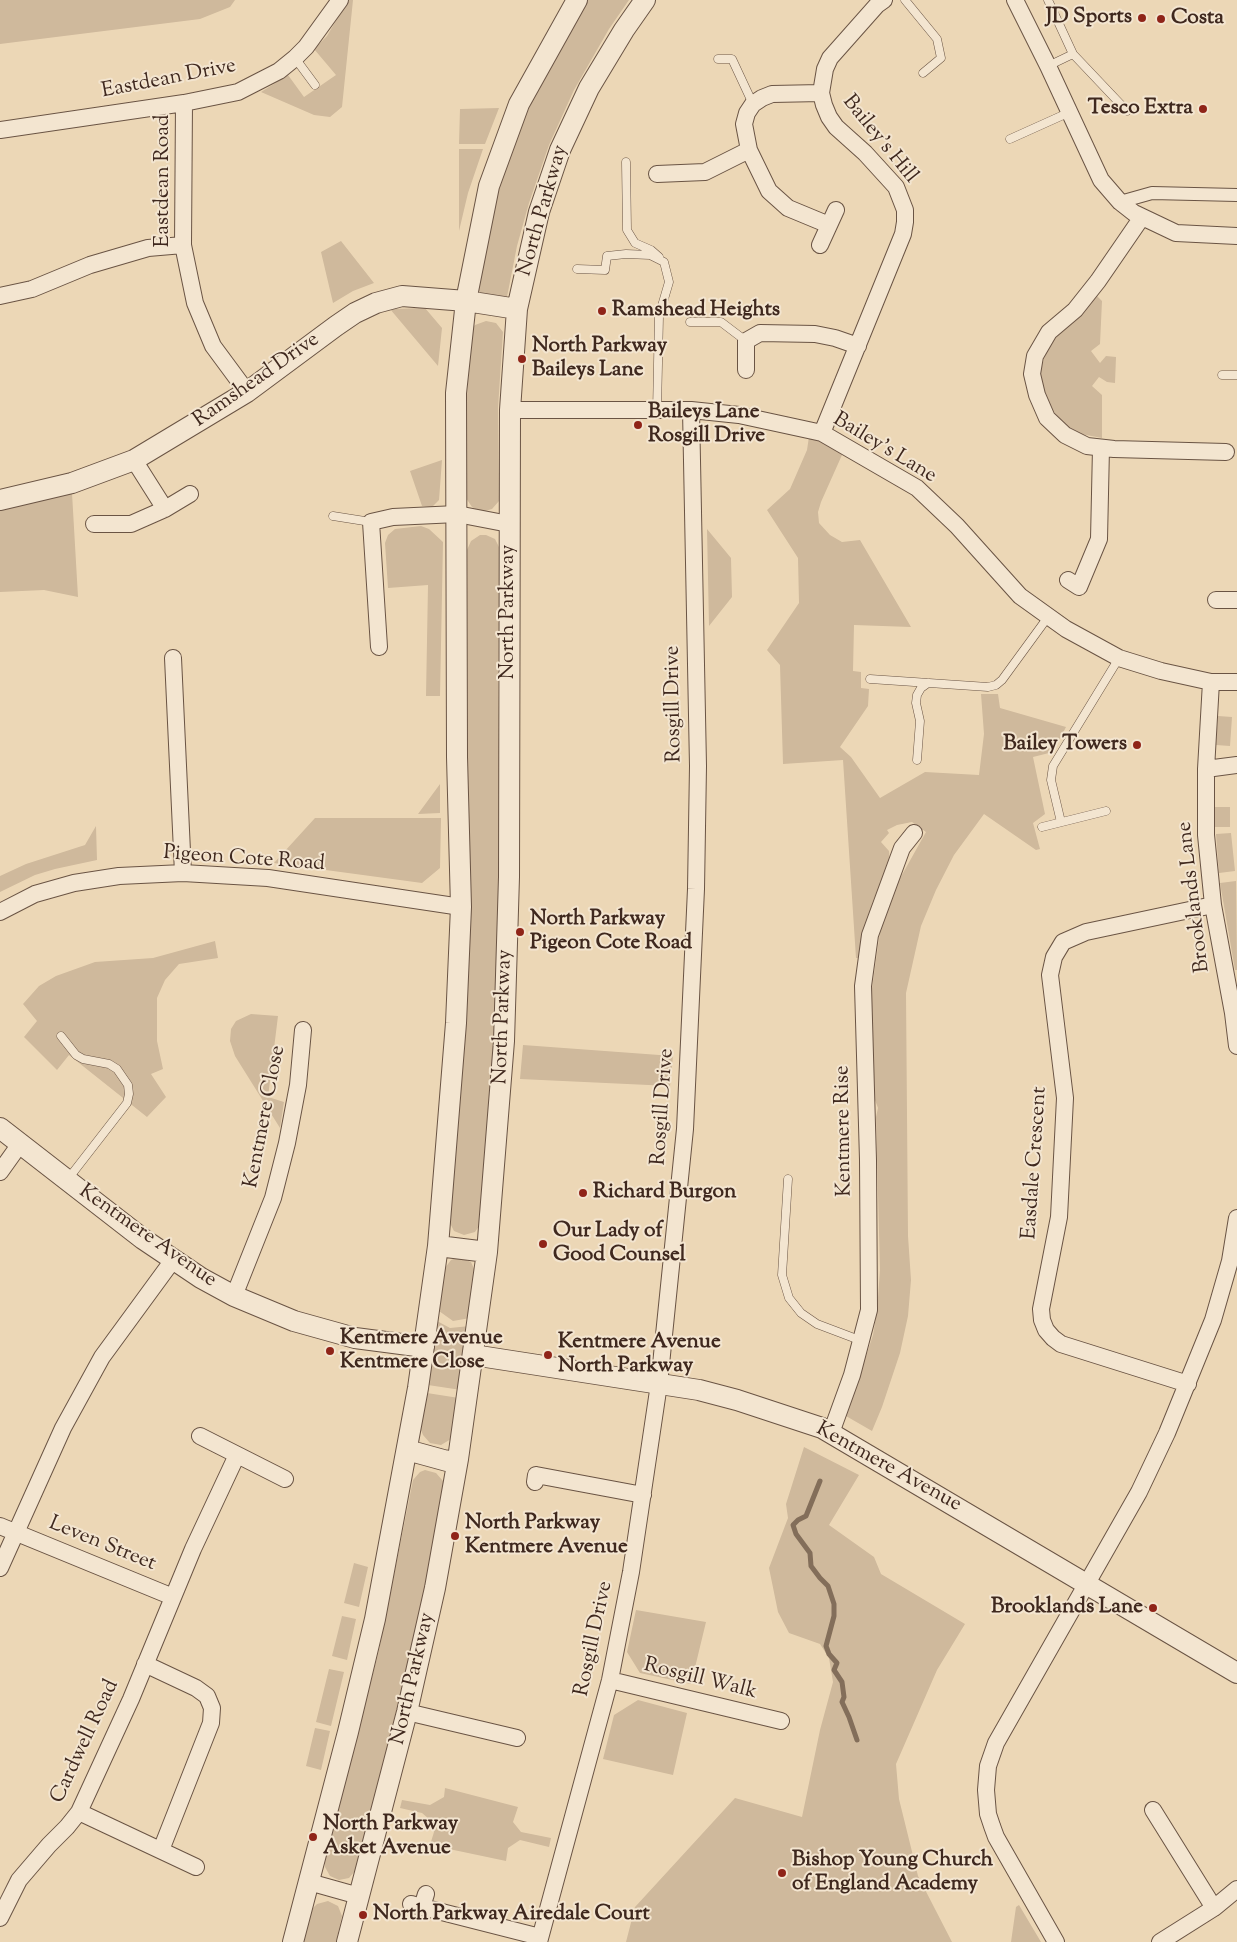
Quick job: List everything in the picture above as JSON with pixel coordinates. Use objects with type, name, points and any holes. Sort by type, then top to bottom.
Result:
[{"type":"street","name":"Eastdean Drive","points":[[0,130],[184,103],[238,92],[279,71],[295,58],[306,47],[340,0]]},
{"type":"street","points":[[294,1942],[375,1619],[407,1450],[438,1246],[456,1023],[461,906],[457,757],[456,393],[466,301],[489,186],[519,104],[577,0]]},
{"type":"street","name":"North Parkway","points":[[347,1942],[407,1712],[435,1588],[458,1459],[487,1252],[502,1079],[508,923],[510,410],[517,309],[539,212],[560,150],[589,88],[624,30],[645,0]]},
{"type":"street","name":"Bailey's Hill","points":[[822,433],[903,234],[904,210],[902,198],[888,178],[866,153],[836,127],[829,117],[821,93],[824,69],[830,58],[877,5],[884,0]]},
{"type":"street","points":[[1015,0],[1101,180],[1120,202],[1142,217],[1176,233],[1237,236]]},
{"type":"street","points":[[820,245],[832,218],[788,208],[769,191],[749,150],[744,124],[747,113],[753,104],[762,98],[772,94],[821,93]]},
{"type":"street","name":"Eastdean Road","points":[[184,103],[183,245],[195,303],[213,346],[247,392]]},
{"type":"street","points":[[657,174],[705,172],[749,150]]},
{"type":"street","points":[[1120,202],[1152,193],[1237,195]]},
{"type":"street","points":[[1142,217],[1098,281],[1075,310],[1049,332],[1036,356],[1032,374],[1037,395],[1047,418],[1065,435],[1087,446],[1226,452]]},
{"type":"street","points":[[0,296],[32,289],[90,265],[148,248],[183,245]]},
{"type":"street","name":"Ramshead Drive","points":[[0,500],[72,483],[134,460],[247,392],[336,326],[355,313],[376,303],[402,296],[466,301],[517,309]]},
{"type":"street","points":[[746,370],[746,341],[760,333],[815,334],[835,338],[858,346]]},
{"type":"street","name":"Bailey's Lane","points":[[510,410],[691,410],[739,414],[822,433],[917,488],[957,526],[1020,596],[1066,629],[1119,658],[1161,671],[1211,682],[1237,682]]},
{"type":"street","name":"Rosgill Drive","points":[[539,1940],[610,1680],[631,1572],[659,1384],[686,1129],[696,899],[698,766],[691,410]]},
{"type":"street","points":[[1068,580],[1079,587],[1099,539],[1101,448]]},
{"type":"street","points":[[134,460],[165,509]]},
{"type":"street","points":[[94,524],[131,524],[165,509],[190,494]]},
{"type":"street","points":[[379,647],[371,522],[393,517],[457,514],[509,524]]},
{"type":"street","points":[[1216,600],[1237,600]]},
{"type":"street","points":[[173,658],[183,873]]},
{"type":"street","name":"Brooklands Lane","points":[[1211,682],[1206,769],[1206,835],[1213,905],[1233,1013],[1237,1046]]},
{"type":"street","points":[[1206,769],[1237,765]]},
{"type":"street","name":"Kentmere Rise","points":[[831,1433],[852,1375],[869,1310],[868,1160],[863,986],[870,935],[902,848],[914,833]]},
{"type":"street","name":"Pigeon Cote Road","points":[[0,912],[35,894],[74,883],[119,876],[183,873],[268,878],[461,906]]},
{"type":"street","name":"Easdale Crescent","points":[[1188,1384],[1061,1344],[1052,1338],[1042,1320],[1041,1309],[1059,1217],[1065,1098],[1050,975],[1054,957],[1063,942],[1086,932],[1213,905]]},
{"type":"street","name":"Kentmere Close","points":[[234,1296],[273,1198],[287,1143],[298,1085],[303,1030]]},
{"type":"street","name":"Kentmere Avenue","points":[[0,1128],[143,1239],[173,1260],[234,1296],[294,1321],[355,1338],[424,1347]]},
{"type":"street","points":[[0,1172],[20,1144]]},
{"type":"street","points":[[1056,1942],[996,1837],[988,1814],[986,1778],[988,1766],[996,1743],[1139,1492],[1188,1384],[1215,1311],[1230,1261],[1237,1218]]},
{"type":"street","points":[[438,1246],[487,1252]]},
{"type":"street","points":[[0,1568],[63,1428],[102,1358],[173,1260]]},
{"type":"street","name":"Kentmere Avenue","points":[[473,1355],[699,1390],[811,1424],[831,1433],[1237,1673]]},
{"type":"street","points":[[200,1436],[285,1479]]},
{"type":"street","points":[[407,1450],[447,1461],[458,1459]]},
{"type":"street","name":"Cardwell Road","points":[[0,1918],[19,1880],[48,1844],[67,1827],[79,1812],[131,1699],[193,1549],[237,1455]]},
{"type":"street","points":[[535,1482],[536,1475],[643,1495]]},
{"type":"street","name":"Leven Street","points":[[0,1526],[173,1597]]},
{"type":"street","points":[[145,1664],[196,1688],[207,1696],[212,1708],[212,1723],[160,1850]]},
{"type":"street","name":"Rosgill Walk","points":[[610,1680],[781,1721]]},
{"type":"street","points":[[407,1712],[517,1738]]},
{"type":"street","points":[[1153,1810],[1214,1908]]},
{"type":"street","points":[[79,1812],[160,1850],[200,1866]]},
{"type":"street","points":[[309,1882],[359,1896]]},
{"type":"street","points":[[1160,1942],[1214,1908],[1237,1889]]},
{"type":"street","points":[[419,1901],[539,1940]]},
{"type":"lane","points":[[905,0],[937,38],[941,58],[923,73]]},
{"type":"lane","points":[[1048,0],[1073,54],[1127,111]]},
{"type":"lane","points":[[1048,66],[1073,54]]},
{"type":"lane","points":[[295,58],[315,84]]},
{"type":"lane","points":[[718,59],[732,60],[753,104]]},
{"type":"lane","points":[[1010,139],[1070,112]]},
{"type":"lane","points":[[626,162],[627,230],[635,244],[650,250],[664,262],[670,282],[659,316],[657,411]]},
{"type":"lane","points":[[577,269],[605,270],[607,256],[626,254],[650,256],[664,262]]},
{"type":"lane","points":[[690,322],[721,322],[746,341]]},
{"type":"lane","points":[[1222,375],[1237,376]]},
{"type":"lane","points":[[333,516],[371,522]]},
{"type":"lane","points":[[870,679],[988,687],[1002,680],[1048,617]]},
{"type":"lane","points":[[1061,822],[1051,780],[1053,766],[1119,658]]},
{"type":"lane","points":[[917,760],[920,721],[916,703],[917,695],[921,688],[928,683]]},
{"type":"lane","points":[[1042,827],[1106,811]]},
{"type":"lane","points":[[61,1036],[76,1055],[83,1059],[100,1062],[117,1069],[128,1084],[129,1094],[127,1103],[67,1180]]},
{"type":"lane","points":[[788,1179],[782,1275],[789,1298],[801,1312],[817,1324],[862,1340]]},
{"type":"shaded area","points":[[0,0],[235,0],[230,7],[200,19],[0,44]]},
{"type":"shaded area","points":[[348,0],[353,0],[342,107],[330,117],[314,115],[261,92],[288,75],[304,97],[336,75],[314,49],[327,36]]},
{"type":"shaded area","points":[[588,0],[629,0],[609,29],[574,90],[549,145],[529,203],[517,246],[506,302],[480,295],[477,282],[497,194],[519,130],[545,73]]},
{"type":"shaded area","points":[[499,108],[485,144],[459,144],[460,109]]},
{"type":"shaded area","points":[[459,149],[483,149],[468,193],[459,231]]},
{"type":"shaded area","points":[[341,241],[374,283],[353,291],[333,303],[321,252]]},
{"type":"shaded area","points":[[1095,294],[1102,301],[1100,344],[1091,351],[1100,363],[1106,356],[1116,357],[1115,383],[1107,382],[1099,377],[1092,386],[1102,395],[1102,438],[1081,434],[1066,426],[1054,412],[1044,394],[1040,374],[1045,355],[1053,339],[1079,316]]},
{"type":"shaded area","points":[[425,308],[442,328],[438,366],[390,309]]},
{"type":"shaded area","points":[[486,321],[496,323],[503,332],[498,408],[499,501],[492,509],[481,512],[472,507],[466,498],[466,408],[472,329],[475,325]]},
{"type":"shaded area","points":[[810,430],[846,446],[821,502],[818,512],[819,523],[830,535],[842,542],[860,540],[911,627],[854,625],[853,671],[861,672],[861,688],[869,689],[868,706],[840,747],[851,757],[880,798],[925,772],[979,775],[984,734],[981,694],[998,694],[1000,708],[1066,727],[1053,752],[1033,757],[1045,814],[1033,823],[1040,849],[1036,850],[984,814],[954,855],[936,890],[921,926],[906,993],[908,1236],[911,1280],[908,1316],[900,1353],[872,1431],[846,1416],[873,1335],[880,1270],[876,1117],[878,1108],[875,1100],[871,995],[880,932],[898,882],[926,832],[912,822],[897,825],[887,830],[889,833],[881,842],[889,851],[890,863],[873,901],[865,927],[859,958],[856,958],[843,760],[783,764],[780,665],[767,650],[799,603],[798,558],[767,510],[790,489],[807,450]]},
{"type":"shaded area","points":[[442,460],[439,500],[432,507],[422,506],[410,471]]},
{"type":"shaded area","points":[[72,493],[78,597],[44,590],[0,592],[0,509]]},
{"type":"shaded area","points":[[421,526],[429,529],[443,542],[440,696],[426,696],[428,585],[388,588],[385,543],[388,535],[395,529]]},
{"type":"shaded area","points":[[707,529],[731,558],[732,597],[709,626]]},
{"type":"shaded area","points":[[480,535],[486,535],[495,539],[500,549],[498,683],[500,830],[496,1022],[481,1223],[475,1232],[464,1235],[454,1231],[449,1221],[468,831],[467,550],[471,541]]},
{"type":"shaded area","points":[[1218,716],[1232,717],[1230,746],[1216,745]]},
{"type":"shaded area","points":[[440,784],[440,813],[418,814]]},
{"type":"shaded area","points":[[1215,807],[1230,807],[1230,827],[1215,827]]},
{"type":"shaded area","points":[[315,818],[441,818],[440,868],[422,883],[274,863]]},
{"type":"shaded area","points":[[96,826],[97,860],[35,875],[0,892],[0,876],[26,864],[85,845]]},
{"type":"shaded area","points":[[1231,833],[1235,871],[1219,873],[1216,834]]},
{"type":"shaded area","points":[[1236,881],[1237,970],[1235,970],[1220,883]]},
{"type":"shaded area","points":[[215,941],[218,958],[179,964],[165,980],[157,998],[157,1041],[163,1069],[151,1074],[166,1097],[147,1117],[69,1055],[57,1070],[24,1037],[37,1021],[23,1004],[39,986],[56,976],[95,962],[153,958]]},
{"type":"shaded area","points":[[251,1014],[278,1016],[268,1097],[284,1102],[280,1128],[235,1056],[230,1041],[231,1029],[236,1021]]},
{"type":"shaded area","points":[[523,1045],[673,1056],[670,1086],[520,1079]]},
{"type":"shaded area","points":[[456,1258],[471,1262],[475,1271],[470,1318],[453,1321],[439,1311],[445,1268],[451,1260]]},
{"type":"shaded area","points":[[437,1321],[450,1328],[470,1326],[461,1390],[428,1385]]},
{"type":"shaded area","points":[[427,1393],[459,1398],[451,1439],[441,1445],[430,1443],[421,1430]]},
{"type":"shaded area","points":[[804,1447],[859,1475],[829,1525],[874,1557],[881,1574],[965,1624],[937,1670],[896,1764],[899,1799],[918,1876],[952,1942],[626,1942],[635,1907],[735,1798],[802,1817],[820,1730],[833,1682],[829,1658],[820,1644],[789,1633],[778,1612],[769,1568],[788,1518],[786,1504]]},
{"type":"shaded area","points":[[425,1470],[436,1473],[443,1481],[444,1487],[410,1658],[355,1871],[349,1878],[339,1880],[330,1876],[325,1867],[325,1862],[379,1650],[413,1480],[420,1472]]},
{"type":"shaded area","points":[[354,1563],[368,1567],[359,1607],[344,1603]]},
{"type":"shaded area","points":[[636,1610],[706,1622],[691,1684],[640,1673],[627,1652]]},
{"type":"shaded area","points":[[342,1616],[356,1619],[347,1660],[332,1656]]},
{"type":"shaded area","points":[[329,1669],[344,1672],[331,1726],[316,1722]]},
{"type":"shaded area","points":[[638,1700],[687,1713],[673,1775],[603,1759],[614,1715]]},
{"type":"shaded area","points":[[315,1728],[330,1731],[321,1770],[306,1766]]},
{"type":"shaded area","points":[[445,1788],[518,1807],[513,1822],[521,1832],[551,1838],[549,1847],[520,1840],[508,1848],[506,1861],[430,1845],[434,1832],[429,1819],[422,1813],[400,1808],[402,1800],[430,1805],[444,1797]]},
{"type":"shaded area","points":[[328,1901],[338,1906],[342,1916],[336,1942],[302,1942],[313,1908],[317,1904]]},
{"type":"shaded area","points":[[1019,1905],[1041,1942],[1011,1942],[1016,1907]]},
{"type":"waterway","points":[[820,1481],[806,1516],[793,1525],[796,1534],[810,1553],[811,1566],[828,1586],[834,1604],[834,1616],[826,1646],[829,1654],[837,1663],[834,1670],[842,1682],[844,1697],[842,1702],[857,1740]]},
{"type":"place","name":"JD Sports","points":[[1142,18]]},
{"type":"place","name":"Costa","points":[[1161,19]]},
{"type":"place","name":"Tesco Extra","points":[[1203,109]]},
{"type":"place","name":"Ramshead Heights","points":[[602,311]]},
{"type":"place","name":"North Parkway Baileys Lane","points":[[522,359]]},
{"type":"place","name":"Baileys Lane Rosgill Drive","points":[[638,425]]},
{"type":"place","name":"Bailey Towers","points":[[1137,745]]},
{"type":"place","name":"North Parkway Pigeon Cote Road","points":[[520,932]]},
{"type":"place","name":"Richard Burgon","points":[[583,1193]]},
{"type":"place","name":"Our Lady of Good Counsel","points":[[543,1244]]},
{"type":"place","name":"Kentmere Avenue Kentmere Close","points":[[330,1351]]},
{"type":"place","name":"Kentmere Avenue North Parkway","points":[[548,1355]]},
{"type":"place","name":"North Parkway Kentmere Avenue","points":[[455,1536]]},
{"type":"place","name":"Brooklands Lane","points":[[1153,1608]]},
{"type":"place","name":"North Parkway Asket Avenue","points":[[313,1837]]},
{"type":"place","name":"Bishop Young Church of England Academy","points":[[782,1873]]},
{"type":"place","name":"North Parkway Airedale Court","points":[[363,1915]]}]
